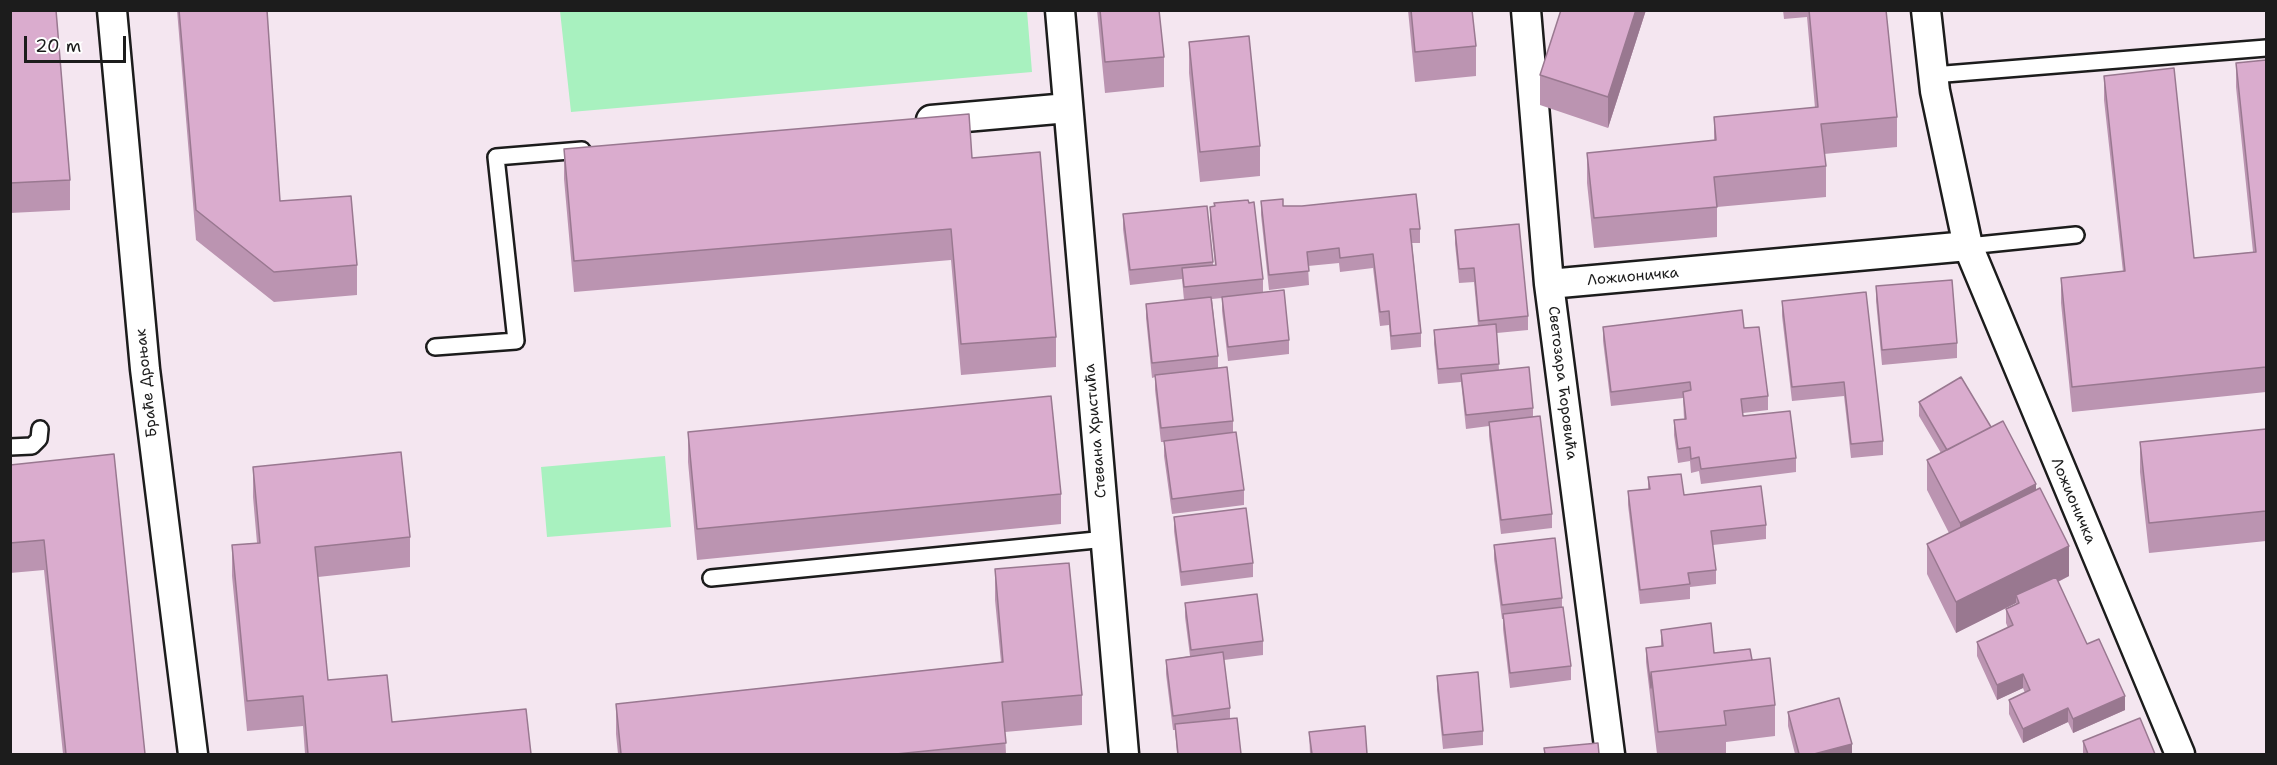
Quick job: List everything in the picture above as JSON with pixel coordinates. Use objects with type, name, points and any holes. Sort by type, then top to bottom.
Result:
[{"type":"street","name":"Браће Дроњак","points":[[112,10],[145,369],[193,754]]},
{"type":"street","name":"Стевана Христића","points":[[1060,10],[1124,754]]},
{"type":"street","name":"Светозара Ћоровића","points":[[1526,10],[1549,284],[1610,754]]},
{"type":"street","name":"Ложионичка","points":[[1926,10],[1933,75],[1968,246],[2180,754]]},
{"type":"street","points":[[909,122],[1068,108]]},
{"type":"street","name":"Ложионичка","points":[[1549,284],[1968,246]]},
{"type":"lane","points":[[1933,75],[2266,48]]},
{"type":"lane","points":[[435,347],[516,341],[496,157],[594,149]]},
{"type":"lane","points":[[1968,246],[2076,235]]},
{"type":"lane","points":[[10,447],[32,446],[39,439],[40,429]]},
{"type":"lane","points":[[711,578],[1106,539]]},
{"type":"green space","points":[[560,11],[1027,11],[1032,72],[571,112]]},
{"type":"green space","points":[[665,456],[671,527],[547,537],[541,467]]},
{"type":"building","points":[[10,10],[56,10],[70,180],[10,183]]},
{"type":"building","points":[[179,10],[267,10],[280,201],[351,196],[357,265],[274,272],[196,210]]},
{"type":"building","points":[[1100,10],[1159,10],[1164,57],[1105,62]]},
{"type":"building","points":[[1411,10],[1472,10],[1476,46],[1415,52]]},
{"type":"building","points":[[1561,10],[1636,10],[1608,97],[1540,75]]},
{"type":"building","points":[[1809,10],[1886,10],[1897,117],[1821,124],[1826,166],[1714,177],[1717,207],[1594,218],[1587,153],[1716,140],[1714,117],[1818,107]]},
{"type":"building","points":[[1249,36],[1260,146],[1200,152],[1189,42]]},
{"type":"building","points":[[2266,60],[2266,367],[2072,387],[2061,278],[2125,271],[2104,76],[2174,68],[2194,258],[2256,252],[2236,63]]},
{"type":"building","points":[[969,114],[972,158],[1040,152],[1056,337],[961,344],[951,229],[574,261],[564,149]]},
{"type":"building","points":[[1416,194],[1420,229],[1410,229],[1421,333],[1391,336],[1389,311],[1380,312],[1373,254],[1340,258],[1339,248],[1307,252],[1309,271],[1269,275],[1261,201],[1283,199],[1283,206],[1302,206]]},
{"type":"building","points":[[1248,200],[1249,203],[1254,202],[1263,279],[1184,287],[1182,268],[1216,265],[1210,207],[1215,206],[1214,203]]},
{"type":"building","points":[[1207,206],[1213,262],[1130,270],[1123,214]]},
{"type":"building","points":[[1519,224],[1528,316],[1479,321],[1474,268],[1459,269],[1455,230]]},
{"type":"building","points":[[1952,280],[1957,343],[1882,350],[1876,286]]},
{"type":"building","points":[[1284,290],[1289,340],[1228,347],[1222,297]]},
{"type":"building","points":[[1866,292],[1883,441],[1851,444],[1844,382],[1792,387],[1782,301]]},
{"type":"building","points":[[1211,297],[1218,356],[1152,363],[1146,304]]},
{"type":"building","points":[[1742,310],[1744,328],[1759,327],[1768,396],[1741,399],[1743,416],[1790,411],[1796,458],[1701,469],[1699,457],[1691,459],[1690,447],[1678,449],[1674,420],[1686,419],[1683,392],[1691,390],[1690,382],[1611,392],[1603,327]]},
{"type":"building","points":[[1496,324],[1499,364],[1438,369],[1434,330]]},
{"type":"building","points":[[1227,367],[1233,421],[1161,428],[1155,375]]},
{"type":"building","points":[[1529,367],[1533,408],[1466,415],[1461,374]]},
{"type":"building","points":[[1961,377],[1991,427],[1947,450],[1919,402]]},
{"type":"building","points":[[1051,396],[1061,494],[697,529],[688,432]]},
{"type":"building","points":[[1540,416],[1552,514],[1501,520],[1489,422]]},
{"type":"building","points":[[2003,421],[2036,484],[1960,523],[1927,460]]},
{"type":"building","points":[[2266,429],[2266,511],[2149,523],[2140,442]]},
{"type":"building","points":[[1236,432],[1244,490],[1172,499],[1164,441]]},
{"type":"building","points":[[401,452],[410,537],[315,547],[328,680],[387,675],[392,722],[526,709],[531,754],[308,754],[303,696],[247,701],[232,545],[260,543],[253,467]]},
{"type":"building","points":[[114,454],[145,754],[66,754],[44,540],[10,543],[10,465]]},
{"type":"building","points":[[1681,474],[1684,495],[1761,486],[1766,525],[1711,531],[1716,570],[1688,573],[1690,584],[1640,590],[1628,491],[1650,489],[1648,477]]},
{"type":"building","points":[[2040,488],[2069,546],[1956,602],[1927,544]]},
{"type":"building","points":[[1246,508],[1253,563],[1181,572],[1174,517]]},
{"type":"building","points":[[1555,538],[1562,598],[1502,605],[1494,545]]},
{"type":"building","points":[[1069,563],[1082,695],[1002,702],[1006,743],[896,754],[621,754],[616,704],[1003,662],[995,569]]},
{"type":"building","points":[[2056,577],[2087,644],[2099,639],[2125,696],[2073,719],[2068,708],[2023,729],[2009,700],[2030,690],[2023,674],[1997,685],[1977,642],[2013,625],[2006,609],[2019,603],[2016,595]]},
{"type":"building","points":[[1257,594],[1263,641],[1191,650],[1185,603]]},
{"type":"building","points":[[1563,607],[1571,666],[1510,673],[1503,614]]},
{"type":"building","points":[[1711,623],[1714,653],[1750,649],[1752,660],[1651,672],[1651,688],[1646,648],[1663,646],[1661,630]]},
{"type":"building","points":[[1223,652],[1230,708],[1173,716],[1166,660]]},
{"type":"building","points":[[1770,658],[1775,705],[1724,711],[1726,725],[1658,732],[1651,672]]},
{"type":"building","points":[[1478,672],[1483,731],[1443,735],[1437,676]]},
{"type":"building","points":[[1839,698],[1852,744],[1814,754],[1799,754],[1788,712]]},
{"type":"building","points":[[1237,718],[1241,754],[1178,754],[1175,724]]},
{"type":"building","points":[[2140,718],[2155,754],[2088,754],[2083,741]]},
{"type":"building","points":[[1365,726],[1367,754],[1312,754],[1309,732]]},
{"type":"building","points":[[1598,743],[1599,754],[1545,754],[1544,748]]}]
